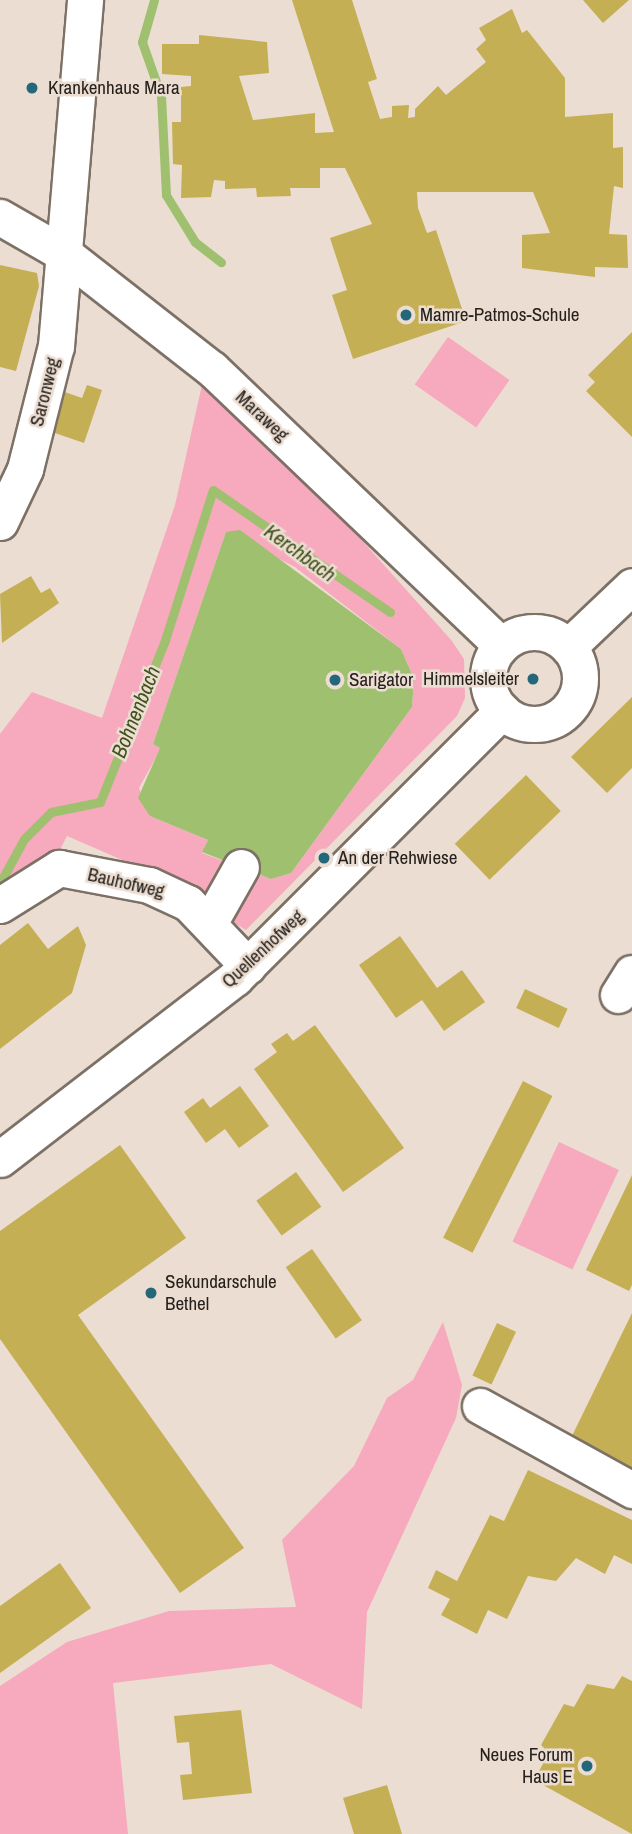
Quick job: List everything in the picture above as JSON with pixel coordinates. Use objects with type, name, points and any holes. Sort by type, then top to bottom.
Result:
[{"type":"street","name":"Saronweg","points":[[0,522],[40,414],[56,346],[66,256],[85,0]]},
{"type":"street","name":"Maraweg","points":[[0,217],[66,256],[212,369],[501,645]]},
{"type":"street","points":[[568,647],[632,586]]},
{"type":"street","points":[[538,631],[568,647],[580,676],[571,705],[552,719],[530,724],[502,711],[488,683],[501,645],[538,631]]},
{"type":"street","name":"Quellenhofweg","points":[[0,1159],[248,966],[502,711]]},
{"type":"street","points":[[210,922],[242,867]]},
{"type":"street","name":"Bauhofweg","points":[[0,905],[59,868],[149,885],[210,922],[248,966]]},
{"type":"street","points":[[480,1406],[632,1490]]},
{"type":"shaded area","points":[[448,337],[509,380],[476,428],[415,385]]},
{"type":"shaded area","points":[[202,385],[349,526],[452,641],[464,659],[465,698],[457,716],[246,930],[150,872],[67,836],[58,854],[0,894],[0,734],[32,692],[102,718],[175,505]],"holes":[[[226,532],[295,567],[401,649],[414,679],[412,707],[291,873],[271,879],[202,853],[208,840],[150,816],[139,788],[161,748],[153,744]]]},
{"type":"shaded area","points":[[240,530],[401,649],[414,679],[412,707],[291,873],[271,879],[202,852],[208,840],[150,816],[138,798],[160,748],[153,744],[226,532]]},
{"type":"shaded area","points":[[559,1142],[619,1170],[572,1270],[513,1242]]},
{"type":"shaded area","points":[[443,1322],[462,1385],[456,1418],[367,1612],[362,1709],[271,1664],[113,1683],[128,1834],[0,1834],[0,1686],[67,1642],[169,1611],[296,1607],[282,1540],[354,1466],[387,1398],[413,1380]]},
{"type":"building","points":[[292,0],[352,0],[377,79],[368,82],[380,119],[392,117],[392,106],[409,105],[408,118],[415,117],[415,109],[438,86],[446,95],[486,62],[476,49],[486,40],[479,28],[512,9],[522,33],[527,30],[565,78],[565,117],[613,113],[613,148],[623,147],[623,188],[614,186],[609,234],[627,235],[628,268],[595,267],[595,277],[522,268],[522,235],[550,233],[533,192],[417,192],[418,208],[427,233],[436,230],[466,321],[353,359],[332,295],[347,290],[330,238],[372,224],[345,168],[320,168],[320,188],[290,188],[291,196],[257,197],[256,188],[225,189],[225,181],[214,180],[211,197],[181,198],[182,165],[173,164],[172,122],[181,122],[181,87],[191,86],[191,76],[162,74],[162,44],[199,44],[199,35],[267,42],[269,73],[239,76],[253,120],[315,113],[315,133],[334,132]]},
{"type":"building","points":[[583,0],[629,0],[603,23]]},
{"type":"building","points":[[0,265],[37,273],[39,286],[16,371],[0,367]]},
{"type":"building","points":[[632,332],[632,437],[586,391],[595,382],[588,375]]},
{"type":"building","points":[[87,385],[102,390],[84,443],[49,431],[62,391],[82,398]]},
{"type":"building","points":[[31,576],[41,593],[50,588],[59,603],[2,643],[0,594]]},
{"type":"building","points":[[632,697],[632,768],[607,793],[571,757]]},
{"type":"building","points":[[526,775],[561,811],[490,880],[455,844]]},
{"type":"building","points":[[28,923],[48,949],[78,926],[86,945],[72,993],[0,1049],[0,945]]},
{"type":"building","points":[[400,936],[437,988],[462,970],[485,1002],[444,1031],[422,1000],[396,1018],[359,965]]},
{"type":"building","points":[[525,989],[568,1009],[559,1028],[516,1008]]},
{"type":"building","points":[[315,1025],[404,1148],[343,1192],[254,1069],[277,1052],[271,1044],[287,1033],[293,1041]]},
{"type":"building","points":[[523,1081],[552,1096],[473,1253],[443,1238]]},
{"type":"building","points":[[240,1086],[269,1126],[239,1148],[225,1129],[206,1143],[184,1112],[203,1098],[210,1108]]},
{"type":"building","points":[[120,1145],[186,1238],[78,1315],[244,1548],[180,1593],[0,1339],[0,1231]]},
{"type":"building","points":[[296,1172],[321,1207],[282,1236],[256,1201]]},
{"type":"building","points":[[632,1175],[632,1285],[629,1291],[586,1270]]},
{"type":"building","points":[[312,1249],[362,1320],[336,1339],[286,1267]]},
{"type":"building","points":[[632,1313],[632,1468],[571,1438]]},
{"type":"building","points":[[497,1323],[516,1332],[492,1384],[472,1376]]},
{"type":"building","points":[[528,1470],[632,1520],[632,1564],[614,1555],[605,1574],[576,1558],[556,1581],[528,1576],[507,1619],[488,1610],[477,1634],[441,1615],[450,1599],[428,1588],[436,1570],[457,1581],[490,1515],[504,1521]]},
{"type":"building","points":[[60,1563],[91,1608],[0,1673],[0,1606]]},
{"type":"building","name":"Neues Forum Haus E","points":[[622,1676],[632,1681],[632,1834],[534,1780],[549,1753],[541,1745],[564,1704],[574,1707],[587,1684],[614,1689]]},
{"type":"building","points":[[241,1710],[252,1793],[183,1800],[180,1775],[192,1774],[189,1742],[177,1743],[174,1716]]},
{"type":"building","points":[[387,1785],[402,1834],[354,1834],[343,1798]]},
{"type":"waterway","name":"Bohnenbach","points":[[154,0],[142,42],[161,96],[166,195],[195,242],[221,262]]},
{"type":"waterway","name":"Bohnenbach","points":[[0,883],[24,839],[51,812],[100,802],[165,640],[213,490],[390,612]]},
{"type":"place","name":"Krankenhaus Mara","points":[[32,88]]},
{"type":"place","name":"Mamre-Patmos-Schule","points":[[406,315]]},
{"type":"place","name":"Himmelsleiter","points":[[533,679]]},
{"type":"place","name":"Sarigator","points":[[335,680]]},
{"type":"place","name":"An der Rehwiese","points":[[324,858]]},
{"type":"place","name":"Sekundarschule Bethel","points":[[151,1293]]},
{"type":"place","name":"Neues Forum Haus E","points":[[587,1766]]},
{"type":"water label","name":"Kerchbach","points":[[300,553]]}]
